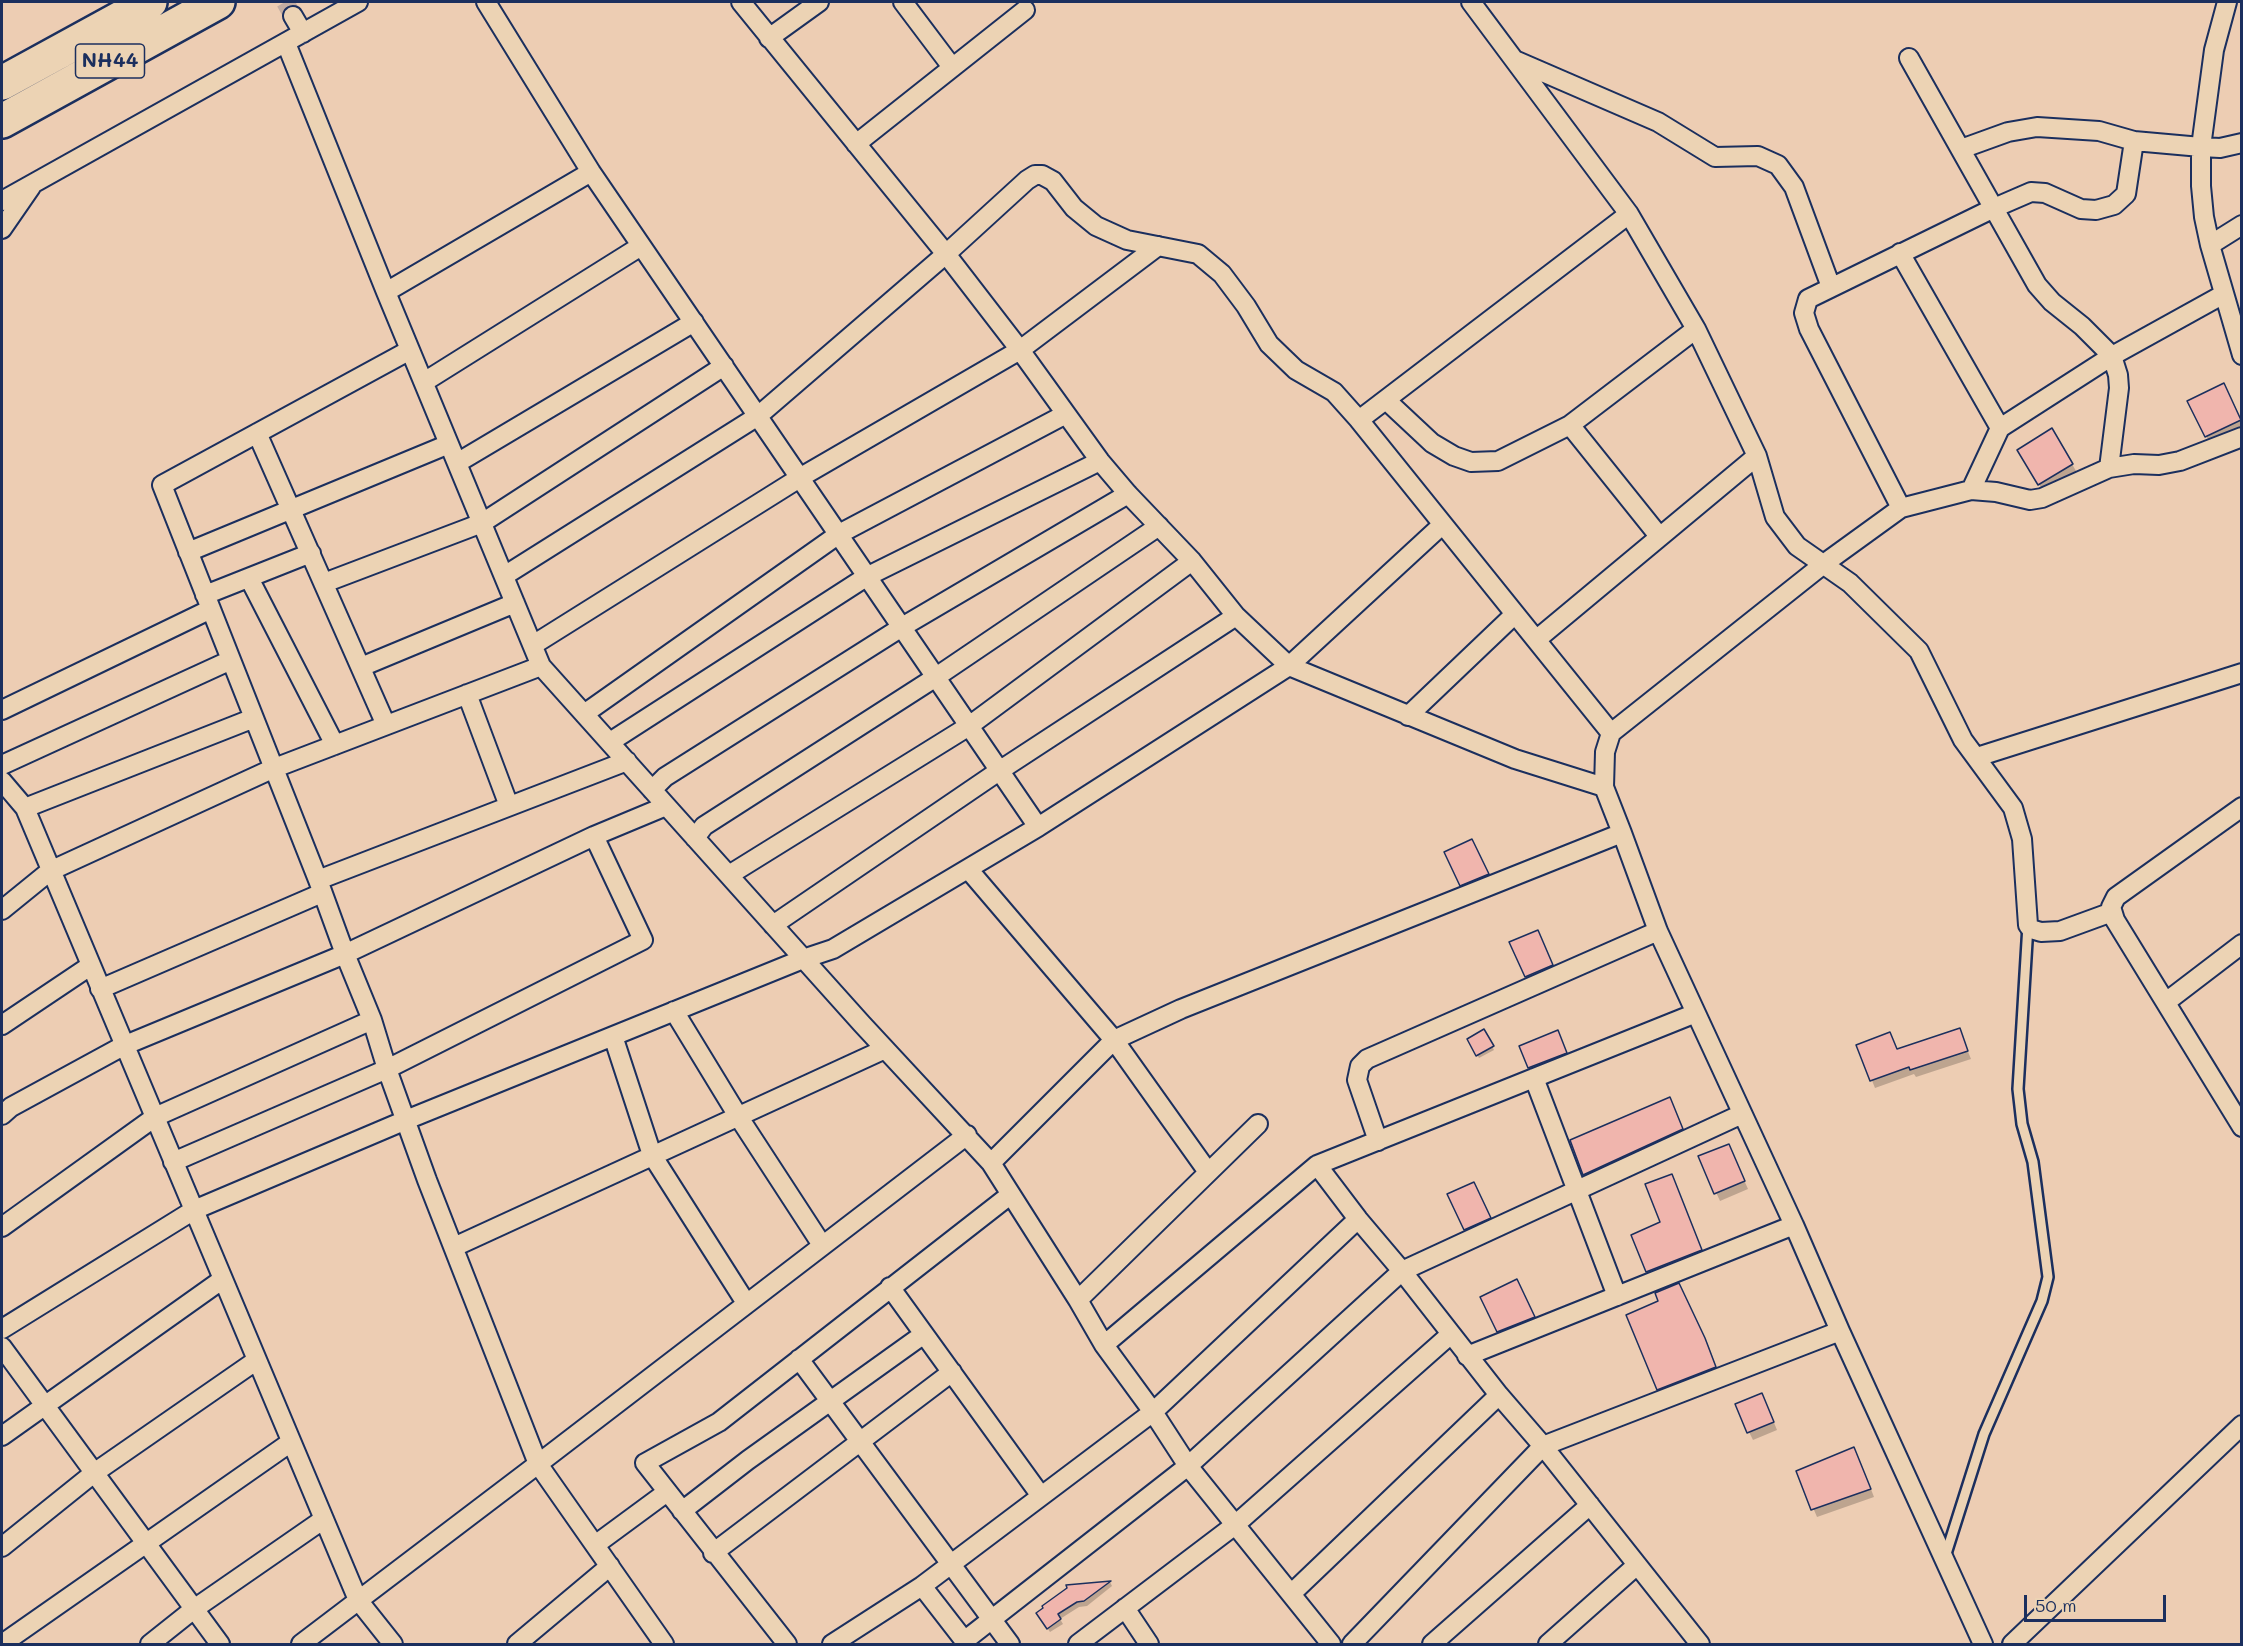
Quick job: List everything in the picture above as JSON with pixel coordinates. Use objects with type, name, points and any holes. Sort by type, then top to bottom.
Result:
[{"type":"highway","name":"NH44","points":[[2,83],[150,2]]},
{"type":"highway","name":"NH44","points":[[2,121],[219,2]]},
{"type":"street","points":[[2,201],[358,2]]},
{"type":"street","points":[[486,2],[591,172],[1038,827]]},
{"type":"street","points":[[741,2],[946,254],[1020,350],[1100,461],[1192,561],[1236,616],[1289,666],[1515,759],[1604,787]]},
{"type":"street","points":[[769,38],[819,2]]},
{"type":"street","points":[[903,2],[952,67]]},
{"type":"street","points":[[1470,2],[1629,214],[1696,329],[1757,456],[1775,517],[1797,546],[1808,555],[1825,563],[1850,583],[1919,651],[1954,724],[2013,808],[2022,839],[2028,925],[2031,929],[2041,932],[2061,931],[2112,912]]},
{"type":"street","points":[[2227,2],[2214,50],[2201,147],[2204,217],[2241,355]]},
{"type":"street","points":[[856,144],[1025,10]]},
{"type":"street","points":[[293,15],[303,33]]},
{"type":"street","points":[[286,43],[541,666],[990,1163],[1078,1300],[1104,1345],[1153,1412],[1188,1466],[1331,1644]]},
{"type":"street","points":[[1909,58],[2037,285],[2052,302],[2082,326],[2112,356],[2118,375],[2119,388],[2109,468]]},
{"type":"street","points":[[1515,60],[1658,122],[1715,157],[1758,156],[1778,165],[1794,187],[1831,287]]},
{"type":"street","points":[[1961,149],[2008,132],[2037,127],[2099,131],[2134,141],[2201,147],[2220,148],[2241,143]]},
{"type":"street","points":[[1901,508],[1809,328],[1804,313],[1808,299],[2031,192],[2045,193],[2081,209],[2096,210],[2114,205],[2126,194],[2134,141]]},
{"type":"street","points":[[386,292],[591,172]]},
{"type":"street","points":[[504,576],[758,416],[946,254],[1027,180],[1035,175],[1042,175],[1053,181],[1074,208],[1096,226],[1127,240],[1198,254],[1222,274],[1246,306],[1269,344],[1296,370],[1334,392],[1359,420],[1611,733]]},
{"type":"street","points":[[2,229],[33,183]]},
{"type":"street","points":[[1359,420],[1629,214]]},
{"type":"street","points":[[2210,245],[2241,225]]},
{"type":"street","points":[[424,382],[642,246]]},
{"type":"street","points":[[533,645],[801,477],[1020,350],[1158,246]]},
{"type":"street","points":[[1900,253],[2000,428]]},
{"type":"street","points":[[1971,490],[2000,428],[2112,356],[2224,294]]},
{"type":"street","points":[[457,463],[694,322]]},
{"type":"street","points":[[1386,400],[1432,443],[1454,456],[1471,462],[1498,460],[1515,454],[1570,425],[1696,329]]},
{"type":"street","points":[[410,350],[162,484],[372,1020],[406,1120],[538,1464],[664,1644]]},
{"type":"street","points":[[324,583],[482,523],[724,366]]},
{"type":"street","points":[[584,714],[839,534],[1066,414]]},
{"type":"street","points":[[1570,425],[1659,536]]},
{"type":"street","points":[[257,433],[386,725]]},
{"type":"street","points":[[1983,1644],[1794,1225],[1658,931],[1604,787],[1605,752],[1611,733],[1825,563],[1901,508],[1971,490],[1996,492],[2030,500],[2042,498],[2109,468],[2134,464],[2159,465],[2180,461],[2241,437]]},
{"type":"street","points":[[189,552],[449,444]]},
{"type":"street","points":[[1536,640],[1757,456]]},
{"type":"street","points":[[610,742],[866,577],[1100,461]]},
{"type":"street","points":[[652,790],[665,777],[902,627],[1128,494]]},
{"type":"street","points":[[2,1329],[194,1210],[406,1120],[803,958],[833,949],[1038,827],[1289,666],[1442,525]]},
{"type":"street","points":[[695,838],[704,826],[936,677],[1160,526]]},
{"type":"street","points":[[2,710],[208,602],[249,578],[311,553]]},
{"type":"street","points":[[729,875],[969,726],[1192,561]]},
{"type":"street","points":[[249,578],[335,745]]},
{"type":"street","points":[[361,667],[515,603]]},
{"type":"street","points":[[1408,716],[1514,615]]},
{"type":"street","points":[[773,925],[999,771],[1236,616]]},
{"type":"street","points":[[2,765],[231,660]]},
{"type":"street","points":[[2,910],[50,871],[272,769],[541,666]]},
{"type":"street","points":[[1977,757],[2241,673]]},
{"type":"street","points":[[467,694],[509,806]]},
{"type":"street","points":[[25,808],[254,718]]},
{"type":"street","points":[[100,989],[320,886],[509,806],[627,761]]},
{"type":"street","points":[[4,790],[25,808],[123,1046],[358,1600],[393,1644]]},
{"type":"street","points":[[2,1115],[11,1107],[123,1046],[345,954],[594,836],[666,806]]},
{"type":"street","points":[[2240,1120],[2112,912],[2112,903],[2116,897],[2241,807]]},
{"type":"street","points":[[990,1163],[1114,1041],[1181,1009],[1622,833]]},
{"type":"street","points":[[173,1162],[387,1069],[643,940],[594,836]]},
{"type":"street","points":[[968,869],[1114,1041],[1208,1172]]},
{"type":"street","points":[[1378,1141],[1357,1080],[1359,1066],[1367,1059],[1658,931]]},
{"type":"street","points":[[2166,1002],[2241,944]]},
{"type":"street","points":[[2,1025],[90,966]]},
{"type":"street","points":[[674,1011],[738,1116],[822,1245]]},
{"type":"street","points":[[1104,1345],[1317,1165],[1696,1014]]},
{"type":"street","points":[[2,1227],[155,1117],[372,1020]]},
{"type":"street","points":[[613,1036],[652,1155],[746,1303]]},
{"type":"street","points":[[454,1247],[885,1049]]},
{"type":"street","points":[[1534,1078],[1617,1296]]},
{"type":"street","points":[[922,1586],[966,1643],[992,1619],[1188,1466],[1402,1271],[1742,1114]]},
{"type":"street","points":[[1078,1300],[1258,1124]]},
{"type":"street","points":[[301,1644],[967,1135]]},
{"type":"street","points":[[1317,1165],[1467,1356],[1543,1446],[1700,1644]]},
{"type":"street","points":[[787,1644],[645,1463],[718,1422],[1010,1195]]},
{"type":"street","points":[[832,1644],[922,1586],[1153,1412],[1358,1219]]},
{"type":"street","points":[[1467,1356],[1794,1225]]},
{"type":"street","points":[[2,1436],[223,1280]]},
{"type":"street","points":[[890,1287],[1041,1496]]},
{"type":"street","points":[[1352,1644],[1543,1446],[1840,1331]]},
{"type":"street","points":[[682,1512],[748,1460],[924,1334]]},
{"type":"street","points":[[1078,1644],[1235,1525],[1451,1334]]},
{"type":"street","points":[[2,1347],[220,1644]]},
{"type":"street","points":[[799,1359],[1011,1644]]},
{"type":"street","points":[[2,1547],[94,1473],[257,1360]]},
{"type":"street","points":[[713,1552],[952,1372]]},
{"type":"street","points":[[1291,1594],[1499,1395]]},
{"type":"street","points":[[2012,1644],[2241,1425]]},
{"type":"street","points":[[2,1644],[147,1545],[291,1442]]},
{"type":"street","points":[[595,1545],[667,1492]]},
{"type":"street","points":[[1432,1644],[1590,1506]]},
{"type":"street","points":[[150,1644],[194,1609],[324,1519]]},
{"type":"street","points":[[1548,1644],[1637,1565]]},
{"type":"street","points":[[518,1644],[610,1566]]},
{"type":"street","points":[[1125,1608],[1149,1644]]},
{"type":"lane","points":[[1944,1559],[1983,1434],[2042,1301],[2048,1276],[2032,1161],[2022,1124],[2018,1089],[2028,925]]},
{"type":"building","points":[[2224,383],[2241,420],[2205,437],[2187,401]]},
{"type":"building","points":[[2052,428],[2073,464],[2038,485],[2017,450]]},
{"type":"building","points":[[1472,839],[1489,874],[1460,886],[1444,852]]},
{"type":"building","points":[[1538,930],[1553,965],[1525,977],[1509,942]]},
{"type":"building","points":[[1960,1028],[1968,1051],[1910,1070],[1909,1067],[1870,1081],[1856,1045],[1890,1032],[1897,1049]]},
{"type":"building","points":[[1484,1029],[1494,1046],[1476,1056],[1467,1039]]},
{"type":"building","points":[[1558,1030],[1567,1053],[1528,1068],[1519,1046]]},
{"type":"building","points":[[1670,1097],[1683,1129],[1583,1175],[1570,1140]]},
{"type":"building","points":[[1729,1144],[1745,1181],[1714,1194],[1698,1156]]},
{"type":"building","points":[[1672,1174],[1702,1250],[1646,1272],[1631,1235],[1660,1222],[1645,1184]]},
{"type":"building","points":[[1474,1182],[1491,1218],[1464,1230],[1447,1194]]},
{"type":"building","points":[[1517,1279],[1535,1317],[1497,1332],[1480,1297]]},
{"type":"building","points":[[1679,1283],[1716,1367],[1657,1390],[1626,1315],[1658,1301],[1655,1293]]},
{"type":"building","points":[[1762,1393],[1774,1422],[1747,1433],[1735,1404]]},
{"type":"building","points":[[1854,1447],[1871,1489],[1811,1510],[1796,1471]]},
{"type":"building","points":[[1111,1581],[1084,1601],[1077,1602],[1058,1614],[1061,1619],[1047,1629],[1036,1613],[1067,1588],[1066,1585]]},
{"type":"tunnel","points":[[285,2],[293,16]]}]
